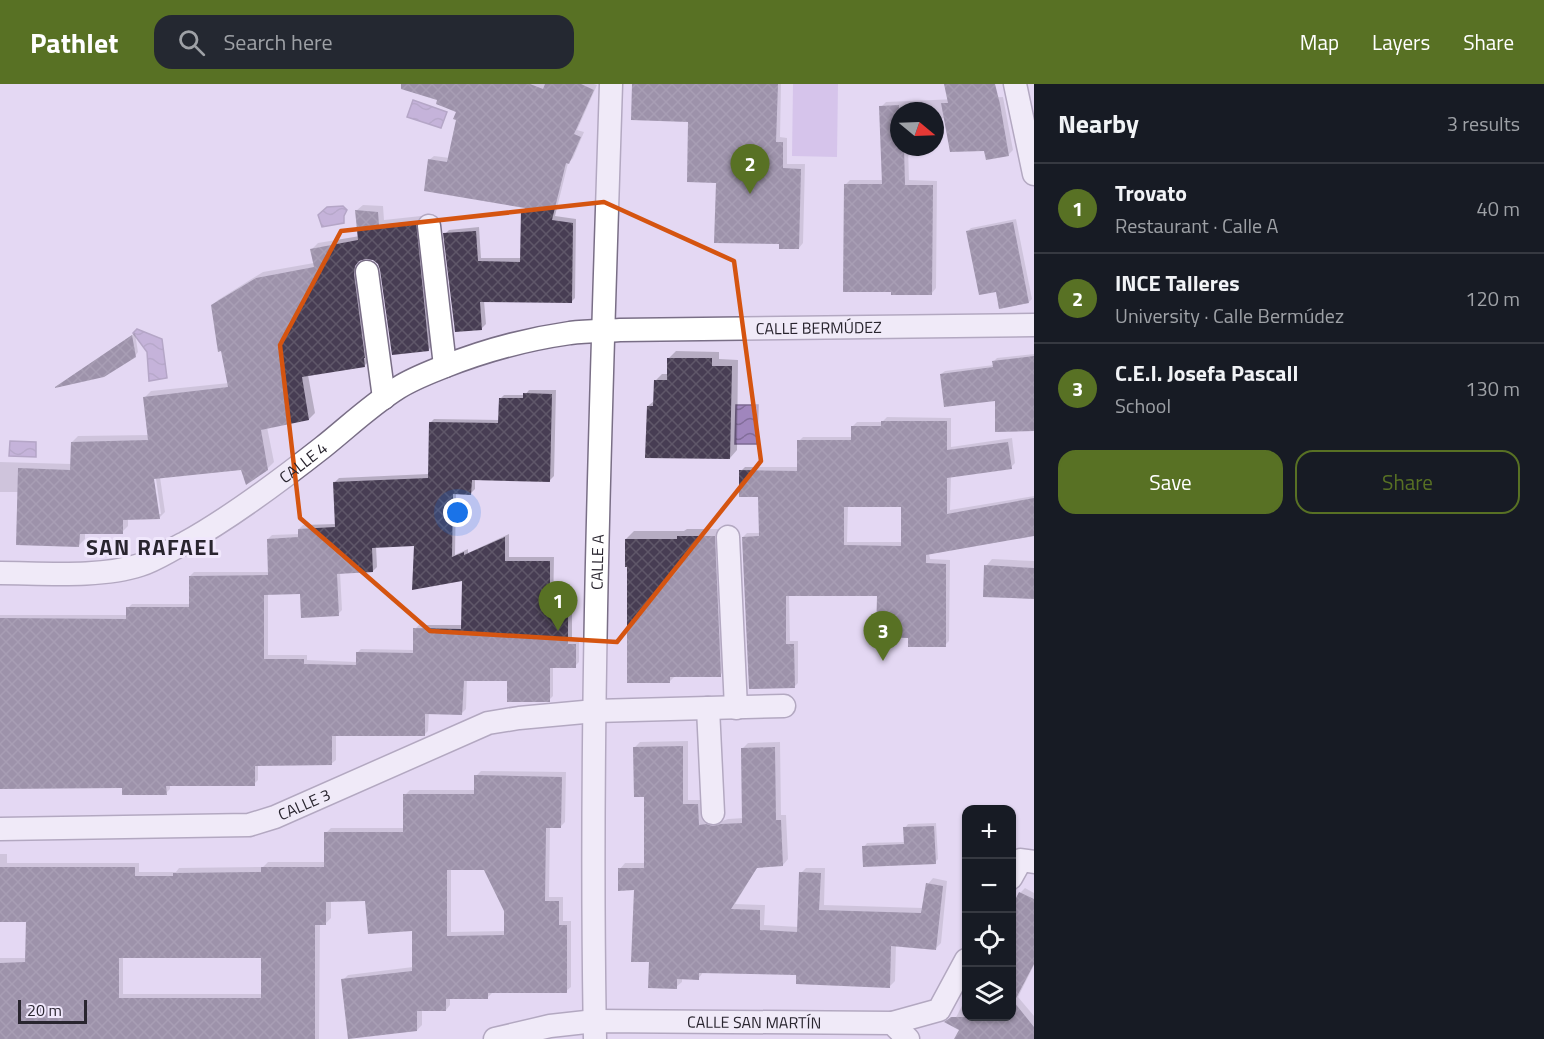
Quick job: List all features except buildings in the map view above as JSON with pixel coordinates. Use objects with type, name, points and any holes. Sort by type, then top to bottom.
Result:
[{"type":"street","name":"CALLE A","points":[[595,1030],[593,942],[596,572],[611,84]]},
{"type":"street","points":[[1015,84],[1034,174]]},
{"type":"street","points":[[429,226],[445,366]]},
{"type":"street","points":[[367,272],[384,398]]},
{"type":"street","name":"CALLE BERMÚDEZ","points":[[603,331],[1034,325]]},
{"type":"street","name":"CALLE 4","points":[[0,573],[105,571],[139,565],[152,560],[206,531],[247,503],[400,387],[445,366],[494,350],[555,335],[603,331]]},
{"type":"street","points":[[728,537],[736,708]]},
{"type":"street","name":"CALLE 3","points":[[0,829],[249,825],[274,817],[488,723],[595,711],[784,706]]},
{"type":"street","points":[[708,708],[714,813]]},
{"type":"street","points":[[1016,869],[1021,860],[1034,862]]},
{"type":"street","name":"CALLE SAN MARTÍN","points":[[495,1039],[550,1026],[595,1030],[900,1031],[939,1010],[962,967]]},
{"type":"highlighted area","points":[[604,202],[734,261],[761,461],[617,642],[430,631],[300,518],[280,345],[341,231]]},
{"type":"shaded area","points":[[793,84],[838,84],[837,157],[792,156]]},
{"type":"water","points":[[413,100],[447,112],[441,128],[407,117]]},
{"type":"water","points":[[343,206],[347,210],[344,223],[322,227],[318,215],[327,207]]},
{"type":"water","points":[[137,329],[162,339],[167,378],[149,381],[147,352],[133,333]]},
{"type":"water","points":[[736,405],[758,405],[757,444],[735,444]]},
{"type":"water","points":[[10,441],[36,442],[36,457],[9,456]]},
{"type":"place","name":"INCE Talleres","points":[[750,194]]},
{"type":"place","name":"Trovato","points":[[558,631]]},
{"type":"place","name":"C.E.I. Josefa Pascall","points":[[883,661]]},
{"type":"district","name":"SAN RAFAEL","points":[[153,547]]}]
